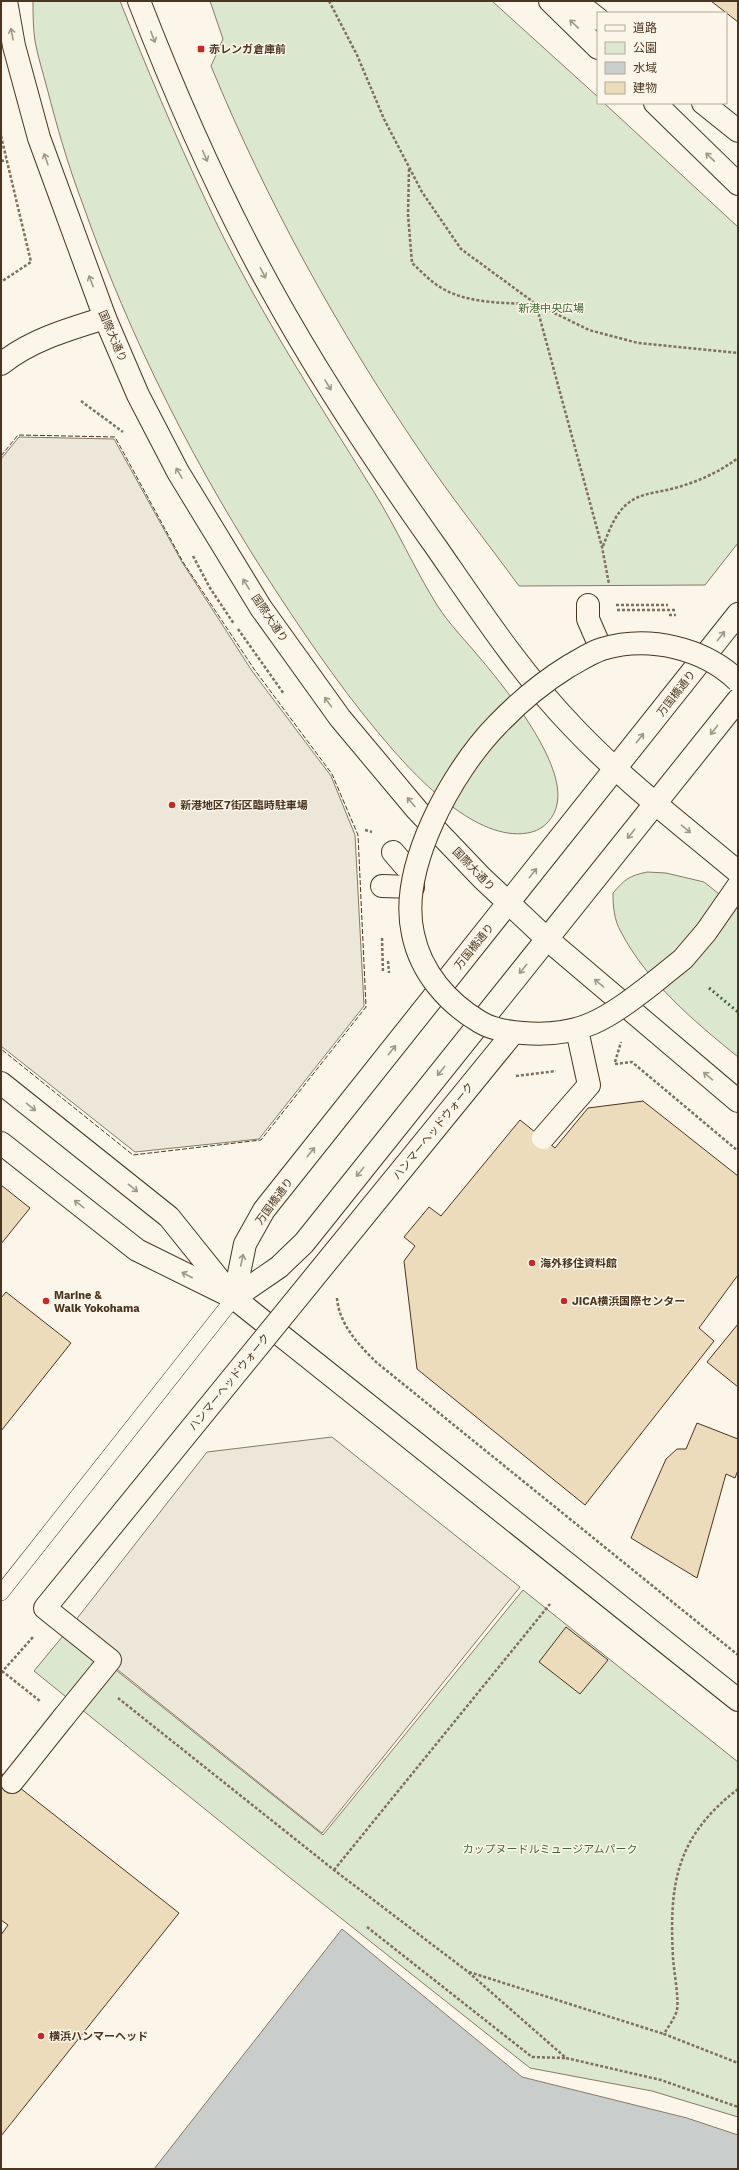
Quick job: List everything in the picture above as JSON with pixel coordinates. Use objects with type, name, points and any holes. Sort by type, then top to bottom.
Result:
[{"type":"street","name":"国際大通り","points":[[6,1],[14,46],[39,138],[104,318],[138,395],[178,472],[261,608],[345,723],[417,810],[508,904],[547,939],[738,1101]]},
{"type":"street","points":[[139,1],[161,57],[219,186],[271,289],[338,402],[421,526],[516,661],[573,726],[656,804],[738,872]]},
{"type":"street","points":[[550,1],[597,47]]},
{"type":"street","points":[[575,1],[597,18]]},
{"type":"street","points":[[656,104],[738,184]]},
{"type":"street","points":[[704,104],[738,131]]},
{"type":"street","points":[[1,364],[12,356],[56,333],[104,318]]},
{"type":"street","points":[[588,608],[588,619],[600,649]]},
{"type":"street","name":"万国橋通り","points":[[234,1298],[246,1244],[264,1210],[738,614]]},
{"type":"street","points":[[738,682],[725,669],[700,655],[674,647],[645,644],[618,645],[600,649],[561,671],[537,688],[496,726],[462,770],[447,795],[420,851],[414,878],[411,915],[413,935],[422,960],[439,989],[460,1010],[488,1027],[513,1033],[549,1035],[577,1030],[628,1003],[682,959],[706,932],[738,886]]},
{"type":"street","points":[[234,1298],[279,1267],[304,1243],[738,700]]},
{"type":"street","points":[[393,852],[414,878]]},
{"type":"street","points":[[382,886],[414,878]]},
{"type":"street","points":[[543,1138],[589,1085],[577,1030]]},
{"type":"street","name":"ハンマーヘッドウォーク","points":[[62,1718],[110,1660],[45,1608],[513,1033]]},
{"type":"street","points":[[1,1083],[169,1217],[234,1298]]},
{"type":"street","points":[[1,1143],[137,1250],[234,1298],[738,1700]]},
{"type":"street","points":[[12,1782],[62,1718]]},
{"type":"lane","points":[[1,1593],[234,1298]]},
{"type":"path","points":[[329,1],[357,55],[384,119],[409,168],[422,192],[461,249],[536,304],[589,330],[638,343],[738,353]]},
{"type":"path","points":[[1,136],[31,262],[1,282]]},
{"type":"path","points":[[1,161],[6,160]]},
{"type":"path","points":[[409,168],[408,215],[412,263],[440,287],[455,294],[486,301],[536,304]]},
{"type":"path","points":[[536,304],[602,547],[610,592]]},
{"type":"path","points":[[602,547],[618,515],[632,500],[646,494],[671,489],[702,479],[738,458]]},
{"type":"path","points":[[588,608],[668,606]]},
{"type":"path","points":[[588,608],[676,610]]},
{"type":"path","points":[[336,1295],[337,1308],[352,1338],[376,1362],[738,1655]]},
{"type":"path","points":[[334,1870],[550,1604]]},
{"type":"path","points":[[36,1633],[2,1672],[62,1718]]},
{"type":"path","points":[[117,1697],[334,1870],[467,1971],[566,2058]]},
{"type":"path","points":[[664,2034],[677,2010],[671,1932],[672,1902],[681,1862],[692,1836],[705,1818],[738,1789]]},
{"type":"path","points":[[368,1927],[532,2057],[566,2058],[661,2080],[738,2107]]},
{"type":"path","points":[[467,1971],[664,2034],[738,2063]]},
{"type":"green space","points":[[33,1],[120,1],[140,52],[224,239],[264,313],[382,506],[437,605],[452,626],[504,688],[532,727],[543,748],[552,768],[557,787],[557,804],[551,818],[541,828],[532,832],[513,834],[493,829],[474,821],[455,809],[420,779],[377,731],[332,673],[303,632],[247,545],[192,450],[167,402],[143,353],[101,253],[67,160],[36,47],[33,21]]},
{"type":"green space","name":"新港中央広場","points":[[210,1],[492,1],[597,96],[597,104],[605,104],[738,227],[738,543],[705,585],[519,586],[444,485],[390,405],[333,312],[280,216],[233,117],[211,66],[223,39]]},
{"type":"green space","points":[[647,872],[666,873],[704,882],[738,909],[738,1057],[705,1030],[658,984],[644,968],[617,923],[614,913],[613,893],[628,879]]},
{"type":"green space","name":"カップヌードルミュージアムパーク","points":[[523,1590],[738,1762],[738,2117],[652,2091],[530,2068],[289,1877],[34,1671],[67,1631],[323,1835]]},
{"type":"shaded area","name":"新港地区7街区臨時駐車場","points":[[19,437],[114,439],[182,562],[252,671],[331,776],[355,835],[364,1006],[259,1139],[135,1152],[1,1046],[1,459]]},
{"type":"shaded area","points":[[332,1437],[520,1587],[322,1833],[68,1630],[207,1452]]},
{"type":"water","points":[[342,1929],[522,2077],[687,2118],[738,2135],[738,2169],[154,2169]]},
{"type":"building","points":[[711,1],[738,1],[738,22]]},
{"type":"building","name":"JICA横浜国際センター","points":[[643,1101],[738,1176],[738,1275],[699,1328],[714,1341],[585,1505],[417,1369],[404,1261],[415,1246],[404,1237],[429,1207],[441,1216],[520,1120],[555,1148],[588,1108]]},
{"type":"building","points":[[1,1185],[30,1208],[1,1244]]},
{"type":"building","points":[[6,1292],[71,1343],[1,1431],[1,1298]]},
{"type":"building","points":[[738,1324],[738,1387],[707,1362]]},
{"type":"building","points":[[697,1423],[738,1439],[738,1470],[735,1478],[726,1474],[697,1578],[631,1538],[666,1459],[677,1449],[686,1449]]},
{"type":"building","points":[[566,1627],[608,1660],[580,1694],[539,1662]]},
{"type":"building","name":"横浜ハンマーヘッド","points":[[1,1773],[179,1913],[1,2136],[1,1935],[8,1925],[1,1920]]},
{"type":"hedge","points":[[709,988],[738,1012]]},
{"type":"fence","points":[[1,456],[18,435],[115,437],[183,562],[254,669],[332,774],[358,835],[366,1007],[261,1140],[133,1155],[1,1049]]},
{"type":"place","name":"赤レンガ倉庫前","points":[[201,49]]},
{"type":"place","name":"新港地区7街区臨時駐車場","points":[[172,805]]},
{"type":"place","name":"海外移住資料館","points":[[532,1263]]},
{"type":"place","name":"Marine & Walk Yokohama","points":[[46,1301]]},
{"type":"place","name":"JICA横浜国際センター","points":[[564,1301]]},
{"type":"place","name":"横浜ハンマーヘッド","points":[[41,2036]]}]
